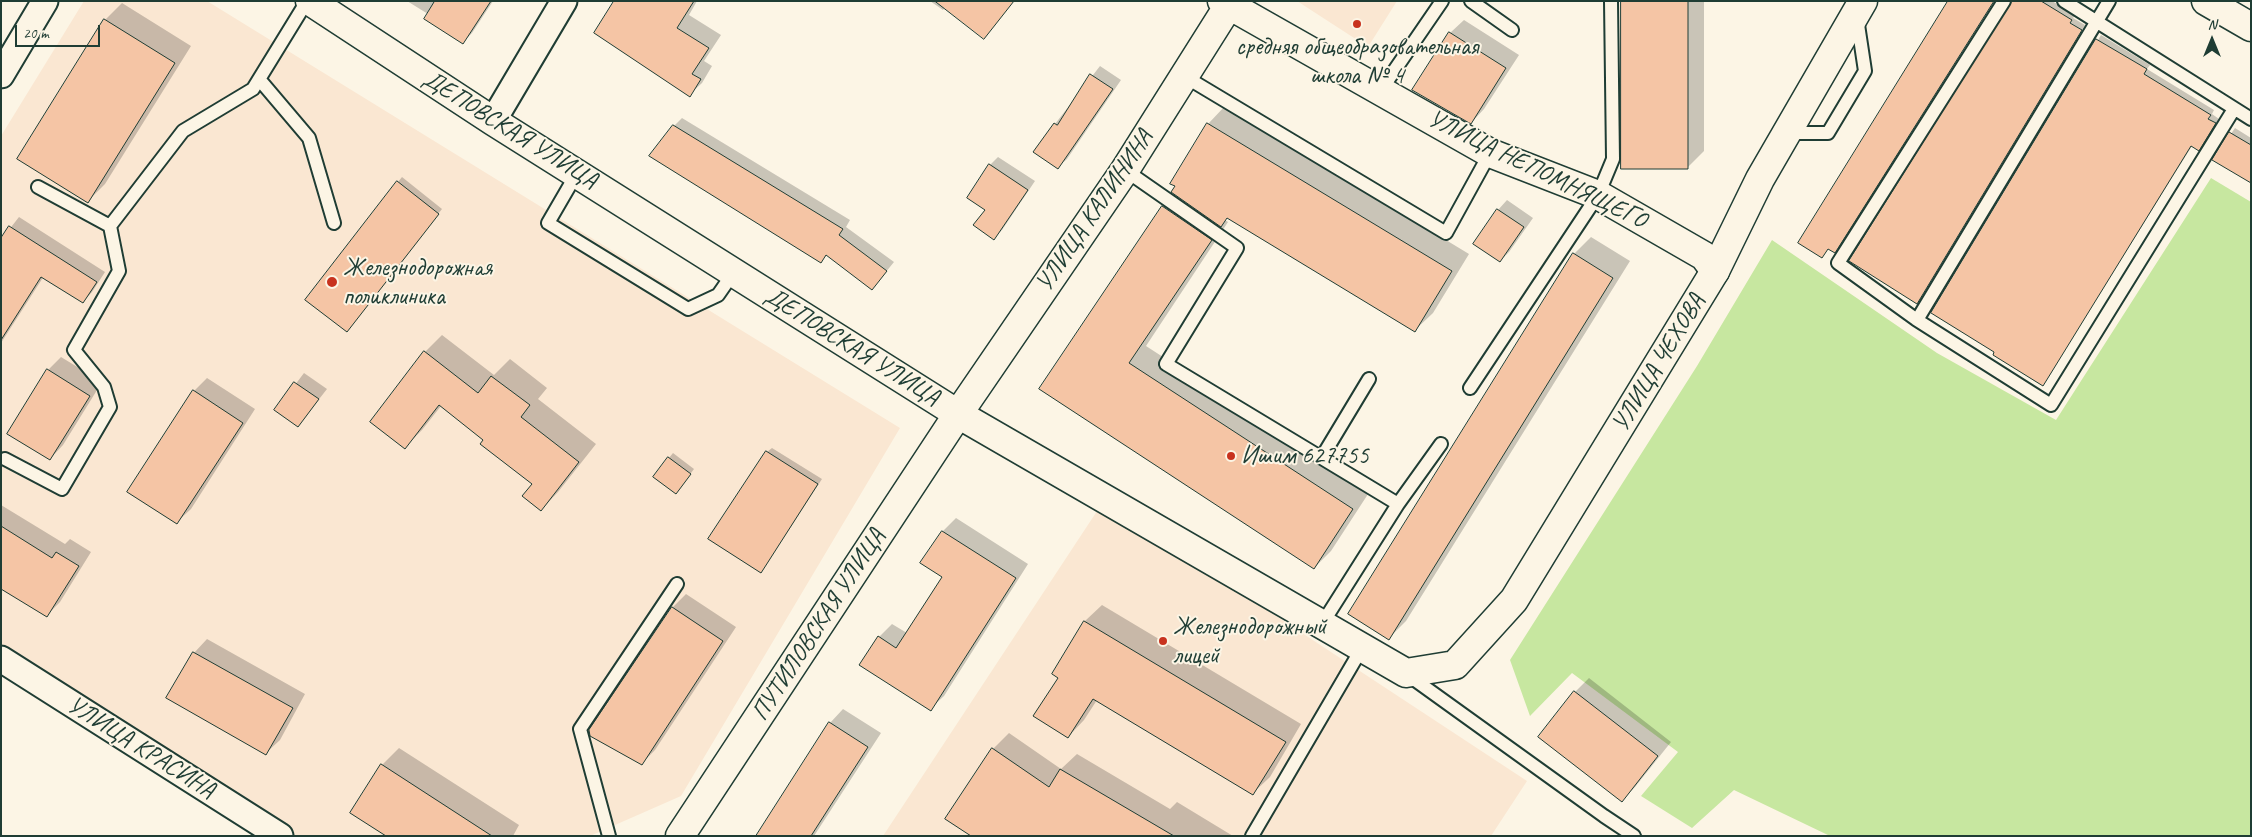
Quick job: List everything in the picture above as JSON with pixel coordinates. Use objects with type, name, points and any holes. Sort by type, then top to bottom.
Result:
[{"type":"main road","name":"ДЕПОВСКАЯ УЛИЦА","points":[[308,1],[493,121],[958,414],[1406,673]]},
{"type":"main road","points":[[2206,1],[2251,28]]},
{"type":"main road","name":"УЛИЦА НЕПОМНЯЩЕГО","points":[[1226,3],[1490,153],[1598,195],[1704,256],[1715,271]]},
{"type":"main road","name":"УЛИЦА КАЛИНИНА","points":[[958,414],[1125,170],[1184,76],[1226,3]]},
{"type":"main road","name":"УЛИЦА ЧЕХОВА","points":[[1406,673],[1455,665],[1514,600],[1715,271],[1760,179],[1860,7]]},
{"type":"main road","name":"ПУТИЛОВСКАЯ УЛИЦА","points":[[680,836],[958,414]]},
{"type":"street","points":[[1,75],[45,1]]},
{"type":"street","points":[[493,121],[564,1]]},
{"type":"street","name":"УЛИЦА КРАСИНА","points":[[1,659],[280,836]]},
{"type":"lane","points":[[5,459],[62,489],[110,407],[104,388],[74,350],[119,271],[110,226],[183,131],[253,89],[308,1]]},
{"type":"lane","points":[[1382,90],[1442,1]]},
{"type":"lane","points":[[1471,1],[1512,30]]},
{"type":"lane","points":[[1470,388],[1598,195],[1613,159],[1611,1]]},
{"type":"lane","points":[[2004,1],[1838,263],[1917,320],[2051,406],[2234,109]]},
{"type":"lane","points":[[2064,1],[2251,119]]},
{"type":"lane","points":[[1917,320],[2109,1]]},
{"type":"lane","points":[[1787,133],[1828,133],[1865,71],[1860,7]]},
{"type":"lane","points":[[1184,76],[1446,233],[1490,153]]},
{"type":"lane","points":[[259,79],[309,138],[334,224]]},
{"type":"lane","points":[[1125,170],[1237,248],[1166,364],[1398,504]]},
{"type":"lane","points":[[577,173],[548,222],[688,309],[718,295],[734,272]]},
{"type":"lane","points":[[38,188],[110,226]]},
{"type":"lane","points":[[1322,457],[1368,379]]},
{"type":"lane","points":[[1322,624],[1398,504],[1441,444]]},
{"type":"lane","points":[[609,836],[580,729],[677,584]]},
{"type":"lane","points":[[1252,836],[1362,648]]},
{"type":"lane","points":[[1406,673],[1634,836]]},
{"type":"shaded area","name":"Железнодорожная поликлиника","points":[[84,1],[207,1],[900,428],[681,796],[590,836],[285,836],[1,659],[1,136]]},
{"type":"shaded area","name":"средняя общеобразовательная школа № 4","points":[[1297,1],[1397,1],[1368,47]]},
{"type":"shaded area","name":"Железнодорожный лицей","points":[[1103,502],[1527,781],[1491,836],[883,836]]},
{"type":"green space","points":[[2211,178],[2251,202],[2251,836],[1830,836],[1734,790],[1692,828],[1641,796],[1678,752],[1572,673],[1530,716],[1510,660],[1697,366],[1772,240],[1937,353],[2056,420]]},
{"type":"building","points":[[435,1],[491,1],[463,44],[424,19]]},
{"type":"building","points":[[614,1],[694,1],[677,28],[709,48],[692,74],[701,79],[690,97],[594,33]]},
{"type":"building","points":[[935,1],[1014,1],[984,39]]},
{"type":"building","points":[[1621,1],[1688,1],[1688,169],[1621,169]]},
{"type":"building","points":[[1948,1],[1994,1],[1835,253],[1828,249],[1822,258],[1798,243]]},
{"type":"building","points":[[2012,1],[2041,1],[2072,20],[2070,23],[2082,30],[1917,304],[1849,261]]},
{"type":"building","points":[[104,19],[175,63],[88,203],[17,159]]},
{"type":"building","points":[[1449,32],[1506,68],[1471,124],[1412,90]]},
{"type":"building","points":[[2096,39],[2147,69],[2144,74],[2211,115],[2208,119],[2216,123],[2199,151],[2191,146],[2043,386],[1993,355],[1994,352],[1931,313]]},
{"type":"building","points":[[1090,74],[1113,89],[1058,169],[1033,152],[1054,123],[1057,125]]},
{"type":"building","points":[[1207,123],[1452,271],[1415,332],[1227,218],[1221,227],[1171,192],[1175,186],[1170,184]]},
{"type":"building","points":[[673,125],[843,229],[839,235],[887,271],[872,290],[826,255],[821,263],[649,156]]},
{"type":"building","points":[[2229,132],[2251,145],[2251,183],[2212,160]]},
{"type":"building","points":[[989,164],[1028,190],[994,240],[973,225],[985,210],[967,198]]},
{"type":"building","points":[[397,181],[439,214],[347,332],[305,300]]},
{"type":"building","points":[[1162,206],[1212,240],[1129,363],[1353,509],[1314,569],[1039,389]]},
{"type":"building","points":[[1497,209],[1524,227],[1500,262],[1473,244]]},
{"type":"building","points":[[9,226],[97,282],[83,303],[41,277],[1,340],[1,238]]},
{"type":"building","points":[[1573,253],[1613,278],[1389,640],[1348,614]]},
{"type":"building","points":[[424,351],[478,393],[491,376],[530,405],[521,417],[579,462],[541,511],[522,496],[532,484],[480,444],[483,440],[439,405],[405,449],[370,422]]},
{"type":"building","points":[[47,369],[90,396],[50,460],[7,434]]},
{"type":"building","points":[[294,382],[319,399],[298,427],[274,410]]},
{"type":"building","points":[[193,390],[243,423],[177,524],[127,492]]},
{"type":"building","points":[[766,451],[818,484],[761,573],[708,539]]},
{"type":"building","points":[[668,457],[691,474],[676,494],[653,477]]},
{"type":"building","points":[[1,526],[52,558],[56,552],[79,566],[47,617],[1,589]]},
{"type":"building","points":[[942,531],[1016,578],[931,711],[859,665],[878,636],[896,648],[942,577],[920,563]]},
{"type":"building","points":[[672,607],[723,641],[642,765],[590,736],[589,730]]},
{"type":"building","points":[[1084,621],[1286,742],[1253,795],[1093,699],[1068,738],[1033,716],[1058,678],[1052,674]]},
{"type":"building","points":[[193,652],[293,708],[266,755],[166,698]]},
{"type":"building","points":[[1574,691],[1658,756],[1622,802],[1538,737]]},
{"type":"building","points":[[829,722],[868,747],[811,836],[756,836]]},
{"type":"building","points":[[992,748],[1049,787],[1060,769],[1174,836],[971,836],[945,819]]},
{"type":"building","points":[[381,764],[492,836],[386,836],[350,813]]},
{"type":"place","name":"средняя общеобразовательная школа № 4","points":[[1357,24]]},
{"type":"place","name":"Железнодорожная поликлиника","points":[[332,282]]},
{"type":"place","name":"Ишим 627755","points":[[1231,456]]},
{"type":"place","name":"Железнодорожный лицей","points":[[1163,641]]}]
